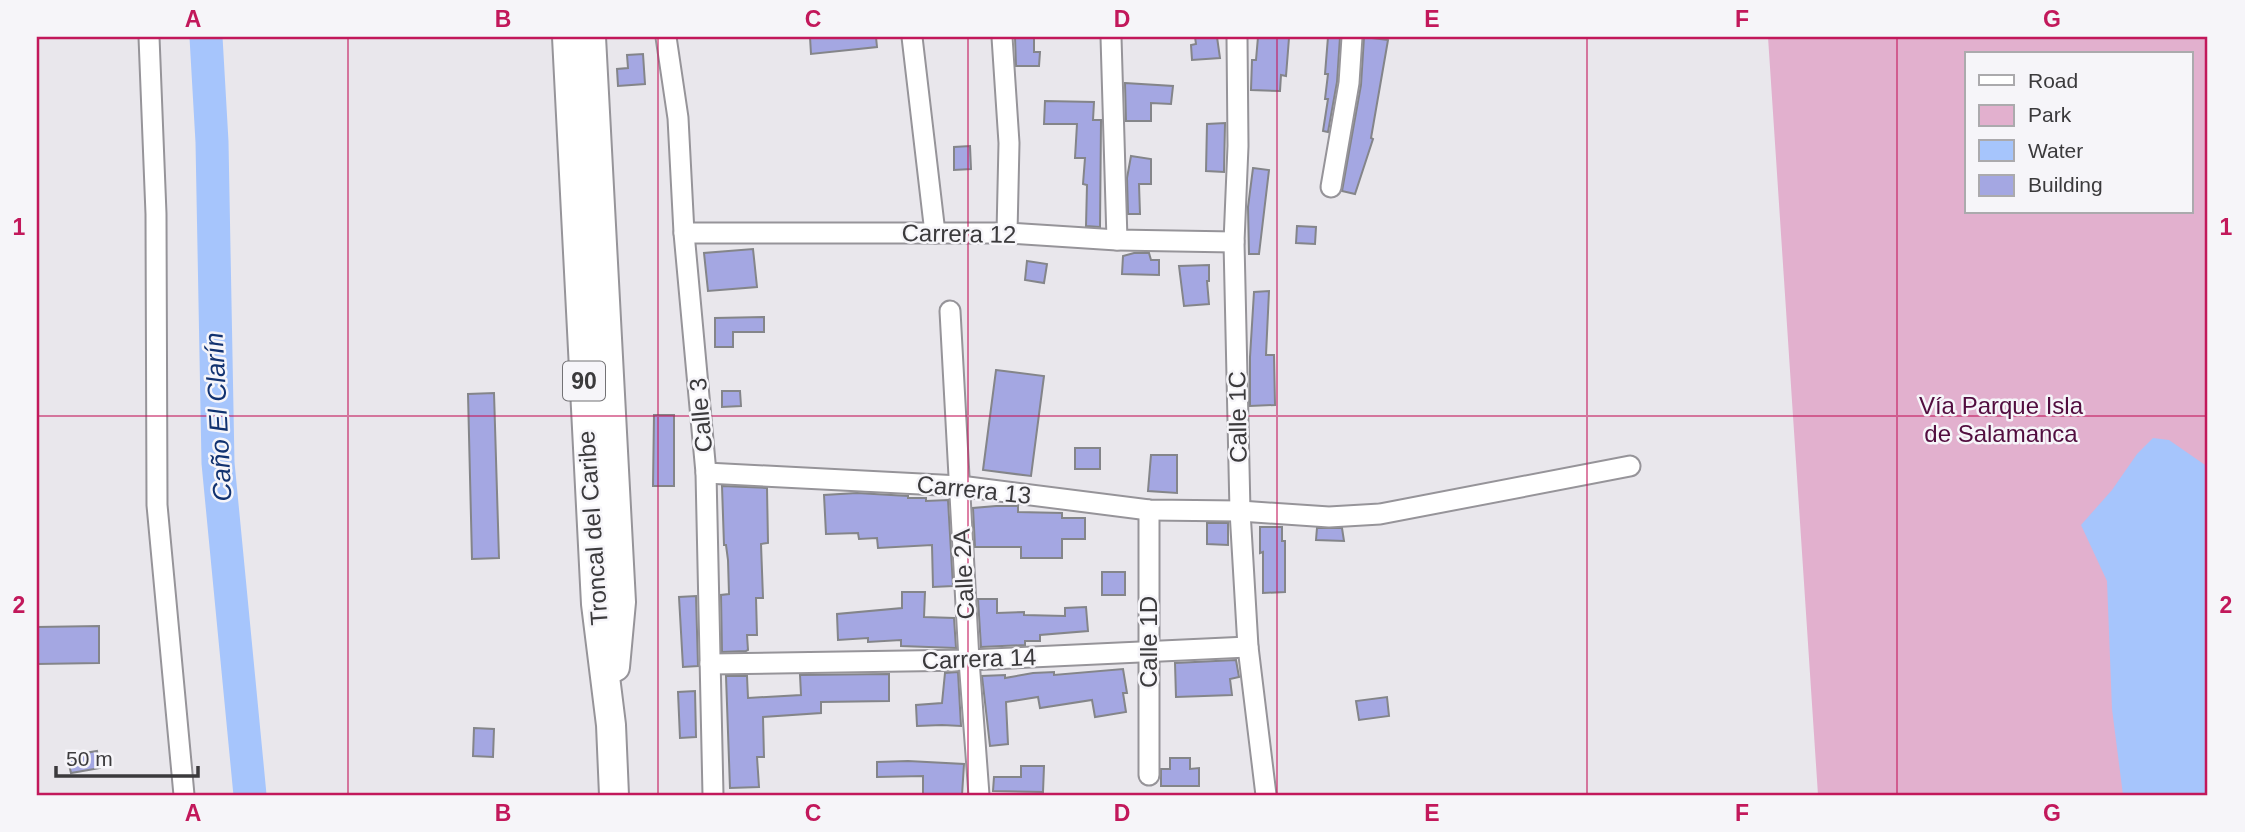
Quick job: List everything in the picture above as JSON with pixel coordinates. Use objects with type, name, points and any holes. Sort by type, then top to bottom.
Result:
[{"type":"highway","name":"Troncal del Caribe","points":[[567,37],[596,604],[611,725],[614,795]]},
{"type":"highway","name":"Troncal del Caribe","points":[[591,37],[621,603],[611,725]]},
{"type":"street","points":[[149,37],[156,214],[156,505],[184,795]]},
{"type":"street","name":"Calle 3","points":[[666,37],[678,118],[684,233],[706,473],[713,795]]},
{"type":"street","points":[[912,37],[935,233]]},
{"type":"street","points":[[1002,37],[1009,143],[1007,233]]},
{"type":"street","points":[[1111,37],[1117,240]]},
{"type":"street","name":"Calle 1C","points":[[1237,37],[1238,146],[1234,242],[1240,511],[1248,647],[1266,795]]},
{"type":"street","points":[[1331,187],[1349,83],[1352,37]]},
{"type":"street","name":"Carrera 12","points":[[684,233],[1007,233],[1117,240],[1234,242]]},
{"type":"street","name":"Calle 2A","points":[[950,311],[979,795]]},
{"type":"street","name":"Carrera 13","points":[[706,473],[960,486],[1149,510],[1240,511],[1329,517],[1366,516],[1630,466]]},
{"type":"street","name":"Calle 1D","points":[[1149,510],[1149,775]]},
{"type":"street","name":"Carrera 14","points":[[710,664],[969,660],[1248,647]]},
{"type":"green space","name":"Vía Parque Isla de Salamanca","points":[[1768,37],[2208,37],[2208,795],[1818,795]]},
{"type":"water","points":[[2153,438],[2169,440],[2208,467],[2208,795],[2123,795],[2112,709],[2107,581],[2081,525],[2112,490],[2137,454]]},
{"type":"building","points":[[810,37],[876,37],[877,47],[811,54]]},
{"type":"building","points":[[1015,37],[1034,37],[1034,52],[1040,52],[1039,66],[1016,66]]},
{"type":"building","points":[[1195,37],[1217,37],[1220,58],[1192,60],[1191,45],[1196,44]]},
{"type":"building","points":[[1258,37],[1289,38],[1286,76],[1281,75],[1280,91],[1251,90],[1252,60],[1256,60]]},
{"type":"building","points":[[1328,37],[1340,37],[1337,82],[1328,132],[1323,131],[1328,99],[1325,99],[1328,74],[1325,74]]},
{"type":"building","points":[[1364,37],[1388,40],[1371,138],[1373,139],[1355,194],[1342,191],[1361,85]]},
{"type":"building","points":[[643,54],[645,84],[618,86],[617,69],[628,68],[627,55]]},
{"type":"building","points":[[1125,83],[1173,86],[1171,104],[1151,103],[1151,121],[1126,121]]},
{"type":"building","points":[[1045,101],[1094,102],[1093,120],[1101,120],[1100,227],[1086,226],[1087,185],[1083,184],[1085,158],[1075,158],[1077,124],[1044,124]]},
{"type":"building","points":[[1225,123],[1224,172],[1206,171],[1207,124]]},
{"type":"building","points":[[970,146],[971,169],[954,170],[954,147]]},
{"type":"building","points":[[1131,156],[1151,159],[1151,184],[1139,184],[1140,214],[1128,214],[1127,178]]},
{"type":"building","points":[[1253,168],[1269,170],[1259,254],[1249,254],[1248,207]]},
{"type":"building","points":[[1297,226],[1316,227],[1315,244],[1296,243]]},
{"type":"building","points":[[753,249],[757,287],[708,291],[704,253]]},
{"type":"building","points":[[1149,253],[1151,260],[1159,260],[1159,275],[1122,274],[1123,256]]},
{"type":"building","points":[[1027,261],[1047,264],[1044,283],[1025,280]]},
{"type":"building","points":[[1209,265],[1209,304],[1184,306],[1179,266]]},
{"type":"building","points":[[1269,291],[1266,355],[1274,355],[1275,405],[1250,406],[1254,292]]},
{"type":"building","points":[[764,317],[764,332],[733,332],[733,347],[715,347],[715,318]]},
{"type":"building","points":[[996,370],[1044,376],[1031,476],[983,470]]},
{"type":"building","points":[[722,391],[740,391],[741,406],[722,407]]},
{"type":"building","points":[[494,393],[499,558],[472,559],[468,394]]},
{"type":"building","points":[[654,415],[674,415],[674,486],[653,486]]},
{"type":"building","points":[[1075,448],[1100,448],[1100,469],[1075,469]]},
{"type":"building","points":[[1151,455],[1177,455],[1177,493],[1148,491]]},
{"type":"building","points":[[722,486],[767,488],[768,543],[761,544],[763,598],[756,598],[757,635],[747,635],[746,651],[722,652],[721,595],[729,594]]},
{"type":"building","points":[[857,493],[926,498],[926,501],[948,500],[953,586],[933,587],[932,545],[878,548],[877,538],[859,539],[858,533],[826,534],[824,495]]},
{"type":"building","points":[[1018,506],[1018,512],[1062,513],[1062,518],[1085,518],[1085,539],[1062,539],[1062,558],[1021,558],[1021,547],[975,547],[973,508]]},
{"type":"building","points":[[1207,523],[1228,523],[1228,545],[1207,544]]},
{"type":"building","points":[[1260,527],[1282,527],[1282,541],[1285,541],[1285,592],[1263,593]]},
{"type":"building","points":[[1317,528],[1342,528],[1344,541],[1316,540]]},
{"type":"building","points":[[1102,572],[1125,572],[1125,595],[1102,595]]},
{"type":"building","points":[[902,592],[925,592],[924,617],[954,618],[956,648],[901,646],[901,640],[838,640],[837,614],[902,608]]},
{"type":"building","points":[[696,596],[698,666],[683,667],[679,597]]},
{"type":"building","points":[[978,599],[997,599],[997,613],[1024,612],[1024,615],[1065,616],[1065,608],[1086,607],[1088,631],[1040,635],[1040,641],[1025,641],[1025,645],[981,647]]},
{"type":"building","points":[[99,626],[99,663],[37,664],[37,627]]},
{"type":"building","points":[[1236,660],[1239,677],[1230,679],[1232,695],[1176,697],[1175,663]]},
{"type":"building","points":[[1123,669],[1127,693],[1123,693],[1126,712],[1095,717],[1092,700],[1040,708],[1038,697],[1006,702],[1008,744],[990,746],[982,676],[1005,675],[1005,678],[1033,673],[1054,672],[1054,675]]},
{"type":"building","points":[[958,672],[961,726],[917,726],[916,705],[942,703],[945,673]]},
{"type":"building","points":[[889,674],[889,701],[821,702],[821,713],[763,717],[764,757],[757,757],[759,787],[730,788],[726,676],[747,676],[748,698],[801,695],[800,675]]},
{"type":"building","points":[[695,691],[696,737],[680,738],[678,692]]},
{"type":"building","points":[[1387,697],[1389,716],[1359,720],[1356,701]]},
{"type":"building","points":[[474,728],[494,729],[493,757],[473,756]]},
{"type":"building","points":[[97,751],[100,768],[71,773],[67,756]]},
{"type":"building","points":[[1170,758],[1190,758],[1190,769],[1199,768],[1199,786],[1161,786],[1161,769],[1170,769]]},
{"type":"building","points":[[877,762],[964,764],[962,795],[923,795],[923,776],[877,777]]},
{"type":"building","points":[[1021,766],[1044,766],[1043,792],[993,791],[994,777],[1021,777]]},
{"type":"waterway","name":"Caño El Clarín","points":[[206,37],[212,142],[218,463],[250,795]]}]
